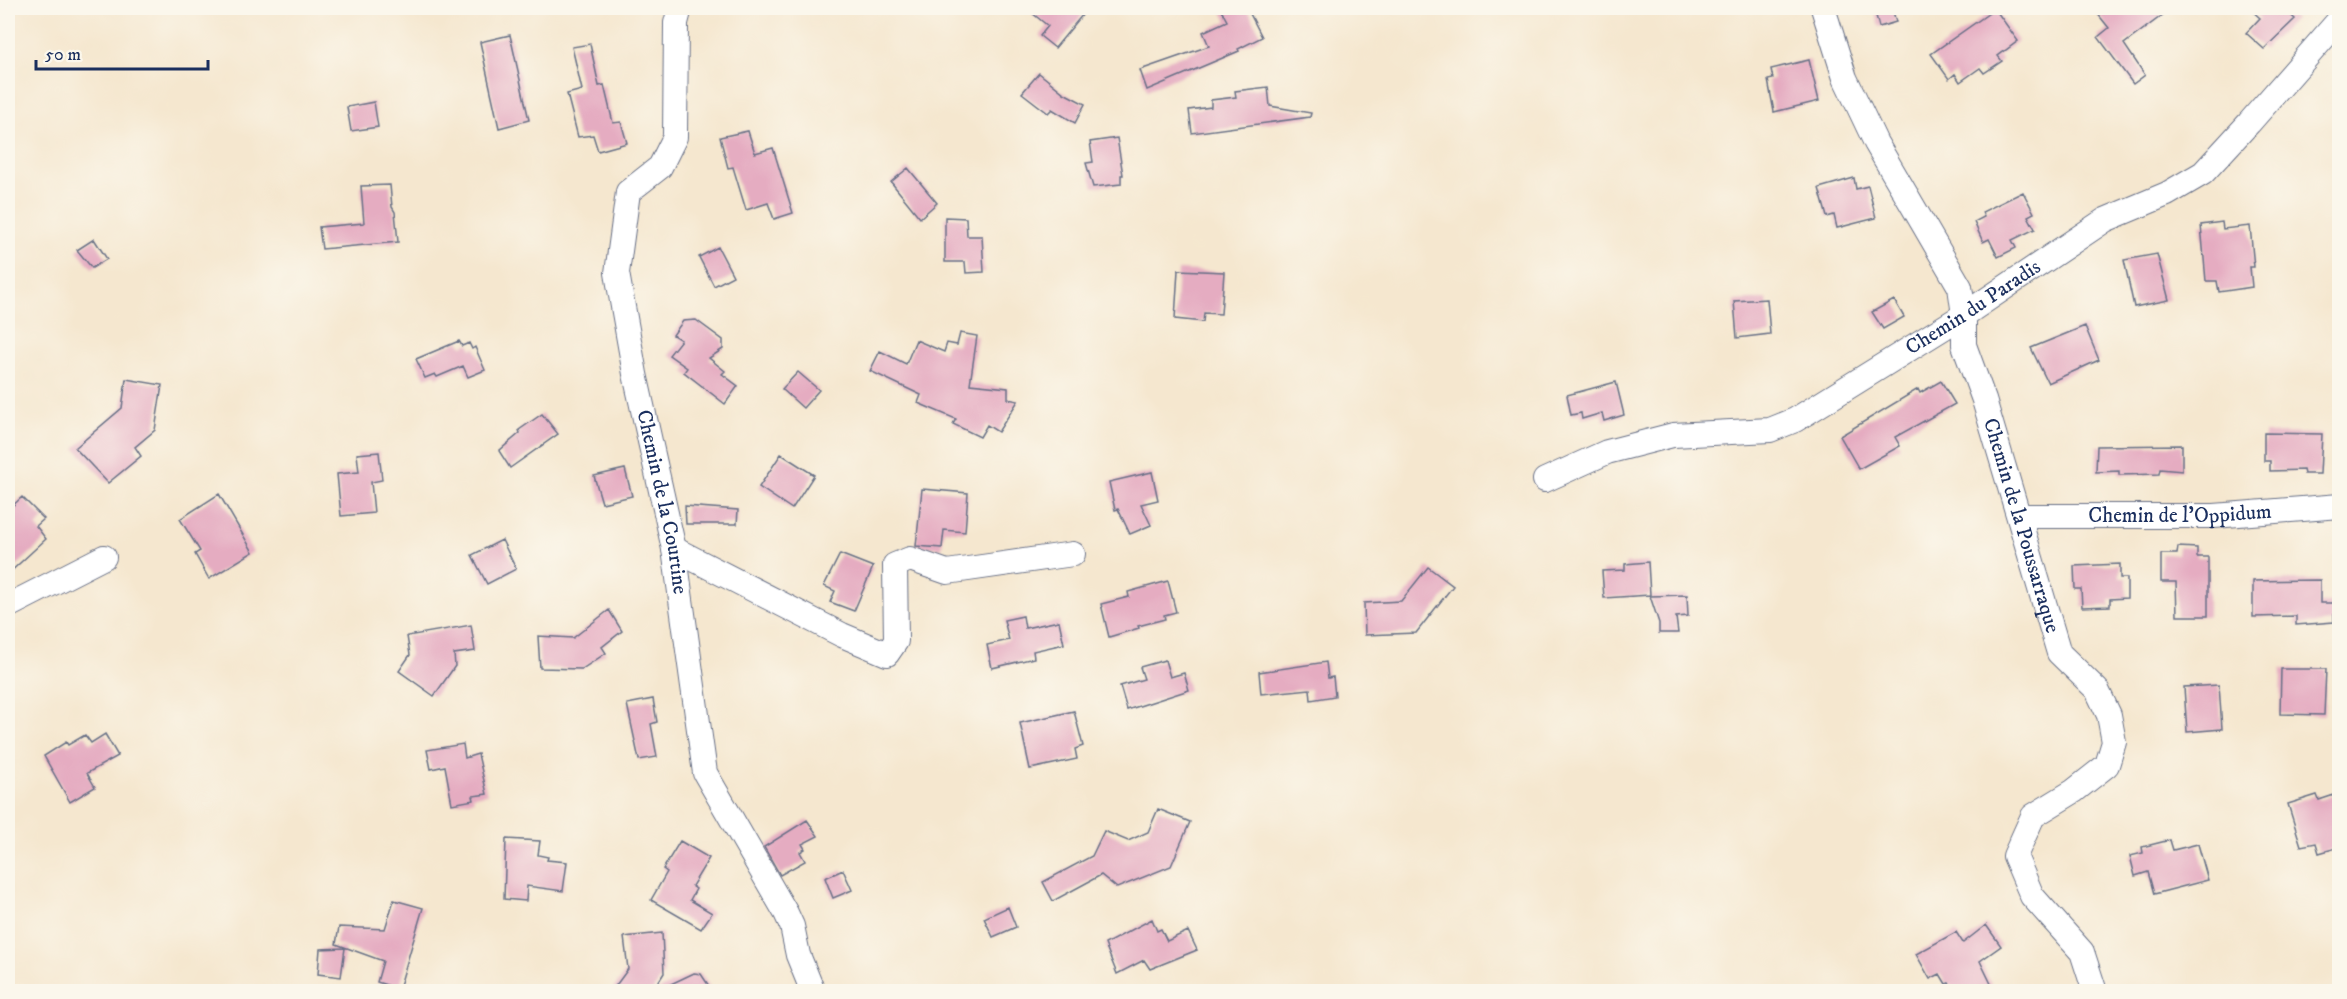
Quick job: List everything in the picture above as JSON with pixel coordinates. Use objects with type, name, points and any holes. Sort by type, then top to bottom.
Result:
[{"type":"street","name":"Chemin de la Courtine","points":[[680,8],[675,23],[675,138],[660,167],[628,192],[617,273],[635,374],[674,549],[705,773],[786,913],[792,926],[798,955],[813,992]]},
{"type":"street","name":"Chemin de la Poussarraque","points":[[1823,8],[1845,78],[1876,143],[1960,287],[1964,315],[1964,345],[1984,400],[2020,516],[2059,653],[2097,690],[2109,715],[2114,742],[2107,765],[2074,791],[2032,816],[2015,856],[2032,896],[2082,952],[2095,992]]},
{"type":"street","name":"Chemin du Paradis","points":[[1545,480],[1607,452],[1673,435],[1770,430],[1795,420],[1964,315],[2105,220],[2167,194],[2203,172],[2340,19]]},
{"type":"street","name":"Chemin de l'Oppidum","points":[[2020,516],[2214,516],[2340,506]]},
{"type":"street","points":[[674,549],[842,635],[887,654],[896,641],[895,565],[910,559],[947,572],[1073,554]]},
{"type":"street","points":[[8,606],[104,557]]},
{"type":"building","points":[[1026,8],[1088,8],[1055,48],[1040,36],[1048,26]]},
{"type":"building","points":[[1220,8],[1247,8],[1262,37],[1238,49],[1239,51],[1147,90],[1140,70],[1209,46],[1203,32],[1227,21]]},
{"type":"building","points":[[1874,8],[1892,8],[1896,22],[1879,27]]},
{"type":"building","points":[[2093,8],[2172,8],[2124,44],[2145,75],[2133,84],[2098,37],[2109,28]]},
{"type":"building","points":[[2249,8],[2283,8],[2295,19],[2264,49],[2246,33],[2260,18]]},
{"type":"building","points":[[1995,9],[2018,41],[1998,56],[2002,61],[1984,73],[1980,68],[1960,82],[1955,74],[1949,79],[1931,54]]},
{"type":"building","points":[[510,35],[529,120],[499,128],[480,42]]},
{"type":"building","points":[[590,44],[599,86],[604,85],[613,123],[621,122],[627,143],[598,151],[593,135],[578,137],[567,94],[582,90],[572,47]]},
{"type":"building","points":[[1809,60],[1819,101],[1774,112],[1768,80],[1773,79],[1771,69]]},
{"type":"building","points":[[1039,73],[1064,93],[1085,104],[1075,123],[1052,109],[1048,113],[1022,93]]},
{"type":"building","points":[[1268,87],[1270,106],[1311,113],[1310,117],[1192,133],[1189,110],[1211,107],[1211,100],[1236,97],[1235,91]]},
{"type":"building","points":[[374,102],[378,127],[351,131],[347,107]]},
{"type":"building","points":[[748,131],[755,153],[773,148],[793,213],[774,219],[768,203],[746,210],[733,167],[728,168],[720,137]]},
{"type":"building","points":[[1117,138],[1123,175],[1121,175],[1121,184],[1093,187],[1086,163],[1093,162],[1090,142]]},
{"type":"building","points":[[908,168],[937,203],[920,218],[891,182]]},
{"type":"building","points":[[1854,178],[1856,189],[1868,186],[1876,218],[1837,228],[1834,215],[1827,217],[1819,188]]},
{"type":"building","points":[[390,185],[398,242],[322,249],[319,227],[364,223],[361,186]]},
{"type":"building","points":[[2023,192],[2034,213],[2028,216],[2035,229],[2012,240],[2016,248],[1998,257],[1989,239],[1983,242],[1974,222],[1984,217],[1982,212]]},
{"type":"building","points":[[945,217],[966,218],[967,236],[982,236],[984,272],[966,273],[965,262],[945,262]]},
{"type":"building","points":[[2222,222],[2223,229],[2250,226],[2254,267],[2250,267],[2252,287],[2219,292],[2217,281],[2206,281],[2201,225]]},
{"type":"building","points":[[94,239],[107,259],[92,268],[77,250]]},
{"type":"building","points":[[718,247],[733,276],[714,286],[699,257]]},
{"type":"building","points":[[2157,254],[2169,300],[2134,307],[2124,260]]},
{"type":"building","points":[[1178,270],[1224,272],[1221,314],[1204,313],[1203,322],[1175,319]]},
{"type":"building","points":[[1767,299],[1770,334],[1737,338],[1734,301]]},
{"type":"building","points":[[1894,300],[1904,317],[1883,329],[1872,312]]},
{"type":"building","points":[[696,320],[723,340],[723,349],[709,358],[725,371],[722,374],[738,386],[725,404],[684,372],[687,368],[669,355],[681,340],[673,335],[683,321]]},
{"type":"building","points":[[2085,326],[2099,360],[2048,383],[2031,348]]},
{"type":"building","points":[[960,333],[977,336],[970,384],[1008,388],[1008,399],[1018,401],[998,432],[987,425],[980,437],[953,424],[956,419],[918,403],[921,395],[870,371],[880,351],[906,364],[916,340],[944,352],[947,343],[957,345]]},
{"type":"building","points":[[459,341],[462,346],[469,343],[472,349],[475,347],[485,370],[468,377],[463,366],[437,377],[435,374],[425,378],[416,359]]},
{"type":"building","points":[[798,372],[819,390],[803,408],[782,389]]},
{"type":"building","points":[[126,379],[162,385],[155,430],[135,447],[141,456],[108,483],[75,448],[122,408]]},
{"type":"building","points":[[1941,381],[1955,404],[1895,437],[1900,446],[1859,469],[1840,436],[1918,389],[1920,393]]},
{"type":"building","points":[[1616,382],[1624,415],[1604,421],[1602,413],[1582,419],[1581,413],[1571,415],[1567,395]]},
{"type":"building","points":[[542,414],[558,434],[510,468],[499,451],[520,433],[519,430]]},
{"type":"building","points":[[2264,433],[2322,434],[2320,474],[2304,474],[2303,470],[2270,471],[2270,461],[2264,461]]},
{"type":"building","points":[[2182,445],[2182,471],[2160,469],[2159,474],[2119,475],[2119,471],[2096,472],[2097,446]]},
{"type":"building","points":[[379,452],[382,480],[371,482],[374,513],[341,516],[337,474],[359,472],[357,454]]},
{"type":"building","points":[[781,454],[814,475],[792,509],[759,487]]},
{"type":"building","points":[[625,469],[632,496],[602,503],[594,476]]},
{"type":"building","points":[[1152,472],[1158,500],[1141,504],[1151,525],[1130,534],[1118,509],[1115,510],[1109,482]]},
{"type":"building","points":[[922,489],[968,493],[965,532],[944,530],[942,548],[916,546]]},
{"type":"building","points":[[219,494],[253,552],[209,579],[195,554],[200,551],[180,519]]},
{"type":"building","points":[[22,497],[44,519],[36,526],[46,539],[8,574],[8,510]]},
{"type":"building","points":[[685,506],[738,510],[737,524],[686,524]]},
{"type":"building","points":[[502,540],[516,569],[487,584],[472,555]]},
{"type":"building","points":[[2178,547],[2197,548],[2197,557],[2208,557],[2208,616],[2177,616],[2176,582],[2161,582],[2161,554],[2177,554]]},
{"type":"building","points":[[840,554],[873,567],[854,611],[830,602],[835,591],[824,586]]},
{"type":"building","points":[[1648,562],[1650,595],[1604,598],[1602,571],[1625,570],[1625,564]]},
{"type":"building","points":[[2120,564],[2120,578],[2127,578],[2127,598],[2110,599],[2110,606],[2082,607],[2081,589],[2075,589],[2074,566]]},
{"type":"building","points":[[1428,567],[1453,586],[1416,633],[1365,635],[1364,603],[1401,601]]},
{"type":"building","points":[[2320,580],[2320,603],[2334,603],[2334,622],[2296,625],[2296,616],[2253,617],[2253,581]]},
{"type":"building","points":[[1168,581],[1176,612],[1164,615],[1165,619],[1109,637],[1101,604],[1129,597],[1128,592]]},
{"type":"building","points":[[1687,595],[1688,616],[1676,617],[1678,633],[1659,633],[1659,623],[1650,596]]},
{"type":"building","points":[[609,610],[622,631],[602,647],[606,653],[582,669],[540,668],[538,636],[573,638]]},
{"type":"building","points":[[1023,616],[1025,628],[1059,621],[1064,644],[1033,651],[1034,658],[992,668],[987,645],[1009,640],[1004,620]]},
{"type":"building","points":[[471,625],[475,651],[454,654],[455,666],[434,696],[399,671],[410,655],[407,636]]},
{"type":"building","points":[[1165,660],[1170,677],[1184,673],[1189,690],[1127,710],[1120,686],[1144,679],[1140,667]]},
{"type":"building","points":[[1326,662],[1328,678],[1333,677],[1335,696],[1311,700],[1310,689],[1261,694],[1259,672]]},
{"type":"building","points":[[2281,669],[2326,669],[2324,715],[2280,714]]},
{"type":"building","points":[[2219,685],[2222,729],[2187,732],[2184,687]]},
{"type":"building","points":[[653,699],[657,722],[651,724],[657,757],[639,760],[627,704]]},
{"type":"building","points":[[1074,711],[1083,746],[1075,749],[1077,759],[1030,769],[1020,723]]},
{"type":"building","points":[[105,734],[118,756],[87,773],[95,787],[70,802],[44,756],[66,742],[68,745],[85,735],[91,743]]},
{"type":"building","points":[[463,744],[465,758],[478,754],[487,794],[473,796],[474,800],[452,804],[445,766],[431,769],[427,750]]},
{"type":"building","points":[[2317,795],[2319,800],[2334,795],[2340,814],[2340,847],[2319,853],[2316,843],[2301,846],[2288,804]]},
{"type":"building","points":[[1158,809],[1190,822],[1171,866],[1117,888],[1101,875],[1053,901],[1043,882],[1092,856],[1104,831],[1128,841],[1148,832]]},
{"type":"building","points":[[807,820],[818,836],[802,844],[805,849],[800,852],[805,861],[780,875],[764,847]]},
{"type":"building","points":[[506,839],[540,841],[538,855],[548,857],[547,860],[567,862],[563,891],[527,886],[526,901],[504,899]]},
{"type":"building","points":[[2170,840],[2173,850],[2198,844],[2208,880],[2154,894],[2148,872],[2135,876],[2130,856],[2143,853],[2142,847]]},
{"type":"building","points":[[680,841],[709,858],[692,886],[696,889],[690,900],[712,913],[701,929],[651,900],[667,872],[663,869]]},
{"type":"building","points":[[843,870],[852,890],[833,898],[825,878]]},
{"type":"building","points":[[394,900],[423,908],[399,989],[377,982],[383,961],[336,944],[339,927],[385,929]]},
{"type":"building","points":[[1008,907],[1016,927],[993,937],[984,918]]},
{"type":"building","points":[[1152,919],[1157,931],[1161,929],[1167,941],[1188,931],[1197,950],[1150,969],[1144,960],[1117,974],[1105,944]]},
{"type":"building","points":[[1986,925],[2001,946],[1980,961],[1995,992],[1954,992],[1940,974],[1930,979],[1916,954],[1956,932],[1963,943]]},
{"type":"building","points":[[662,933],[664,973],[652,992],[611,992],[628,969],[624,937]]},
{"type":"building","points":[[345,948],[341,977],[318,974],[320,949]]},
{"type":"building","points":[[694,973],[701,974],[713,992],[654,992]]}]
